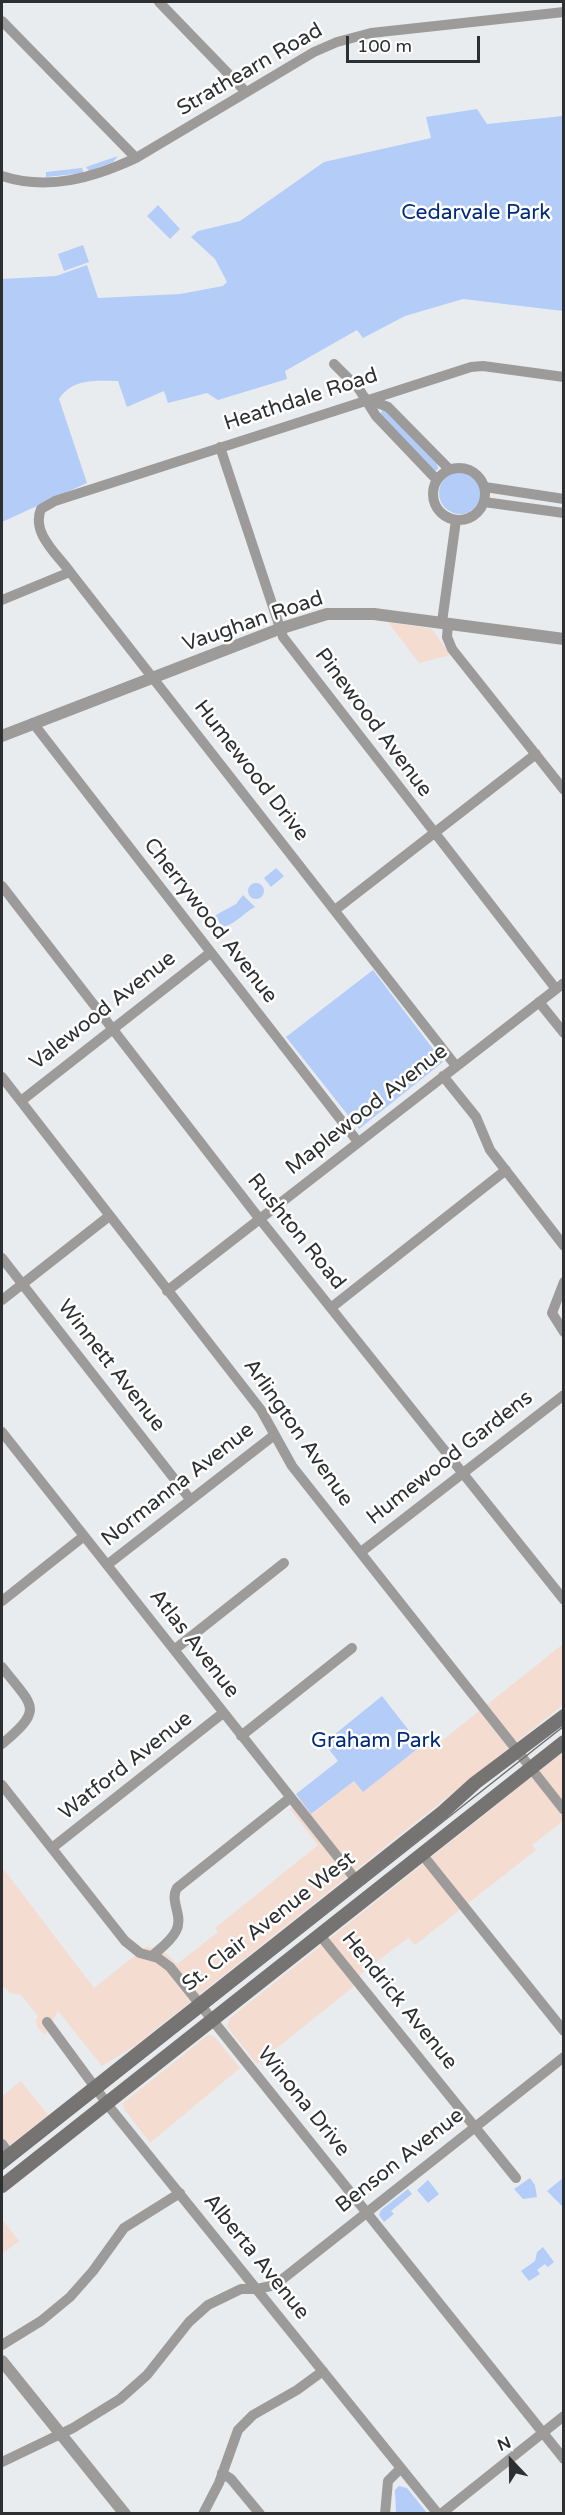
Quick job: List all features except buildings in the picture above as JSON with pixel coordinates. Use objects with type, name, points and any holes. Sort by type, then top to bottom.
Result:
[{"type":"main road","name":"St. Clair Avenue West","points":[[4,2153],[96,2085],[564,1716]]},
{"type":"main road","name":"St. Clair Avenue West","points":[[2,2186],[106,2101],[564,1742]]},
{"type":"street","points":[[159,2],[246,92]]},
{"type":"street","name":"Strathearn Road","points":[[2,176],[38,183],[66,182],[98,174],[136,158],[314,52],[355,36],[564,12]]},
{"type":"street","points":[[2,21],[136,158]]},
{"type":"street","points":[[334,364],[366,399],[376,416],[437,480]]},
{"type":"street","name":"Heathdale Road","points":[[55,501],[471,367],[483,366],[564,377]]},
{"type":"street","points":[[366,399],[388,406],[449,469]]},
{"type":"street","name":"Pinewood Avenue","points":[[220,447],[279,629],[434,834],[560,986]]},
{"type":"street","points":[[467,468],[481,478],[485,487],[484,502],[473,516],[456,520],[441,512],[436,505],[433,496],[437,480],[449,469],[467,468]]},
{"type":"street","points":[[485,487],[564,499]]},
{"type":"street","name":"Humewood Drive","points":[[55,501],[41,509],[38,527],[70,573],[456,1066]]},
{"type":"street","points":[[484,502],[564,513]]},
{"type":"street","points":[[456,520],[445,622],[447,637],[452,649],[564,790]]},
{"type":"street","points":[[2,600],[70,573]]},
{"type":"street","name":"Vaughan Road","points":[[2,736],[311,618],[340,613],[374,614],[564,639]]},
{"type":"street","name":"Cherrywood Avenue","points":[[33,723],[358,1142]]},
{"type":"street","points":[[335,910],[536,754]]},
{"type":"street","name":"Rushton Road","points":[[2,886],[260,1219],[564,1600]]},
{"type":"street","name":"Valewood Avenue","points":[[21,1101],[111,1028],[210,953]]},
{"type":"street","name":"Maplewood Avenue","points":[[167,1291],[560,986]]},
{"type":"street","points":[[539,1002],[564,1033]]},
{"type":"street","points":[[443,1076],[476,1117],[488,1146],[564,1246]]},
{"type":"street","name":"Arlington Avenue","points":[[2,1077],[108,1217],[261,1410],[273,1436],[292,1466],[564,1810]]},
{"type":"street","points":[[332,1307],[506,1170]]},
{"type":"street","points":[[2,1300],[108,1217]]},
{"type":"street","name":"Winnett Avenue","points":[[2,1258],[190,1498]]},
{"type":"street","points":[[564,1282],[552,1313],[564,1332]]},
{"type":"street","name":"Humewood Gardens","points":[[361,1552],[564,1395]]},
{"type":"street","name":"Atlas Avenue","points":[[2,1432],[356,1880]]},
{"type":"street","name":"Normanna Avenue","points":[[107,1565],[190,1498],[273,1436]]},
{"type":"street","points":[[2,1601],[84,1536]]},
{"type":"street","points":[[174,1650],[284,1563]]},
{"type":"street","points":[[241,1736],[352,1648]]},
{"type":"street","points":[[2,1667],[26,1699],[30,1710],[25,1725],[2,1744]]},
{"type":"street","name":"Watford Avenue","points":[[52,1848],[223,1713]]},
{"type":"street","name":"Winona Drive","points":[[2,1785],[124,1941],[140,1953],[166,1963],[564,2459]]},
{"type":"street","points":[[152,1956],[177,1930],[179,1920],[174,1898],[176,1890],[290,1798]]},
{"type":"street","points":[[421,1853],[564,2031]]},
{"type":"street","name":"Hendrick Avenue","points":[[318,1934],[516,2178]]},
{"type":"street","name":"Alberta Avenue","points":[[47,2022],[106,2101],[439,2514]]},
{"type":"street","name":"Benson Avenue","points":[[2,2462],[92,2418],[135,2387],[166,2353],[189,2322],[208,2305],[241,2289],[257,2289],[275,2284],[564,2056]]},
{"type":"street","points":[[2,2345],[40,2322],[70,2297],[93,2271],[124,2228],[180,2193]]},
{"type":"street","points":[[2,2361],[125,2514]]},
{"type":"street","points":[[203,2514],[222,2473],[232,2440],[244,2423],[323,2371]]},
{"type":"street","points":[[439,2514],[564,2416]]},
{"type":"street","points":[[386,2514],[388,2481],[401,2468]]},
{"type":"street","points":[[222,2473],[231,2479],[260,2514]]},
{"type":"shaded area","points":[[388,622],[432,629],[450,655],[419,663]]},
{"type":"shaded area","points":[[563,1644],[563,1705],[136,2045],[102,2066],[58,2011],[45,2035],[37,2027],[38,2016],[21,1995],[10,1993],[5,1987],[2,1990],[2,1867],[94,1988],[147,1946],[166,1953],[177,1964],[218,1932],[215,1928],[318,1845],[290,1809],[300,1799],[312,1814],[354,1781],[363,1791],[427,1742],[434,1747]]},
{"type":"shaded area","points":[[563,1752],[563,1821],[532,1845],[536,1850],[415,1945],[408,1938],[363,1972],[353,1987],[257,2064],[227,2027],[229,2019]]},
{"type":"shaded area","points":[[208,2035],[214,2036],[240,2068],[150,2143],[124,2109],[123,2103]]},
{"type":"shaded area","points":[[21,2081],[48,2115],[2,2152],[2,2096]]},
{"type":"shaded area","points":[[2,2219],[19,2241],[2,2254]]},
{"type":"green space","name":"Cedarvale Park","points":[[477,109],[487,124],[563,116],[563,311],[463,299],[405,316],[363,338],[357,330],[285,371],[287,379],[218,400],[207,393],[168,403],[164,391],[127,407],[118,381],[93,381],[78,384],[71,387],[59,399],[87,483],[2,522],[2,279],[56,276],[87,265],[98,298],[180,294],[223,286],[227,282],[215,259],[191,237],[198,231],[240,221],[324,162],[431,138],[426,117]]},
{"type":"green space","points":[[118,156],[113,162],[89,171],[86,167]]},
{"type":"green space","points":[[82,168],[84,173],[46,177],[46,172]]},
{"type":"green space","points":[[158,205],[180,229],[170,239],[147,216]]},
{"type":"green space","points":[[83,245],[89,262],[64,271],[58,254]]},
{"type":"green space","points":[[383,409],[437,463],[438,469],[435,471],[380,414]]},
{"type":"green space","points":[[460,472],[468,473],[475,478],[480,485],[480,501],[475,508],[468,513],[460,514],[452,513],[445,508],[440,501],[439,493],[440,485],[445,478],[452,473]]},
{"type":"green space","points":[[276,868],[284,876],[271,887],[264,878]]},
{"type":"green space","points":[[256,883],[264,891],[256,899],[248,891]]},
{"type":"green space","points":[[243,895],[255,907],[223,927],[214,916],[236,904]]},
{"type":"green space","points":[[373,970],[443,1062],[359,1129],[286,1037]]},
{"type":"green space","name":"Graham Park","points":[[382,1696],[421,1746],[363,1792],[354,1781],[311,1814],[296,1794],[338,1761],[324,1743]]},
{"type":"green space","points":[[530,2178],[535,2185],[537,2197],[523,2199],[514,2189]]},
{"type":"green space","points":[[563,2178],[563,2207],[547,2191]]},
{"type":"green space","points":[[428,2180],[439,2194],[428,2203],[417,2190]]},
{"type":"green space","points":[[408,2189],[412,2194],[391,2211],[394,2214],[384,2222],[379,2215],[381,2210]]},
{"type":"green space","points":[[543,2247],[554,2262],[548,2267],[545,2264],[537,2270],[540,2274],[529,2281],[521,2271],[535,2261],[537,2252]]},
{"type":"green space","points":[[399,2486],[407,2488],[427,2513],[396,2513],[395,2490]]},
{"type":"tram line","points":[[2,2170],[564,1726]]}]
